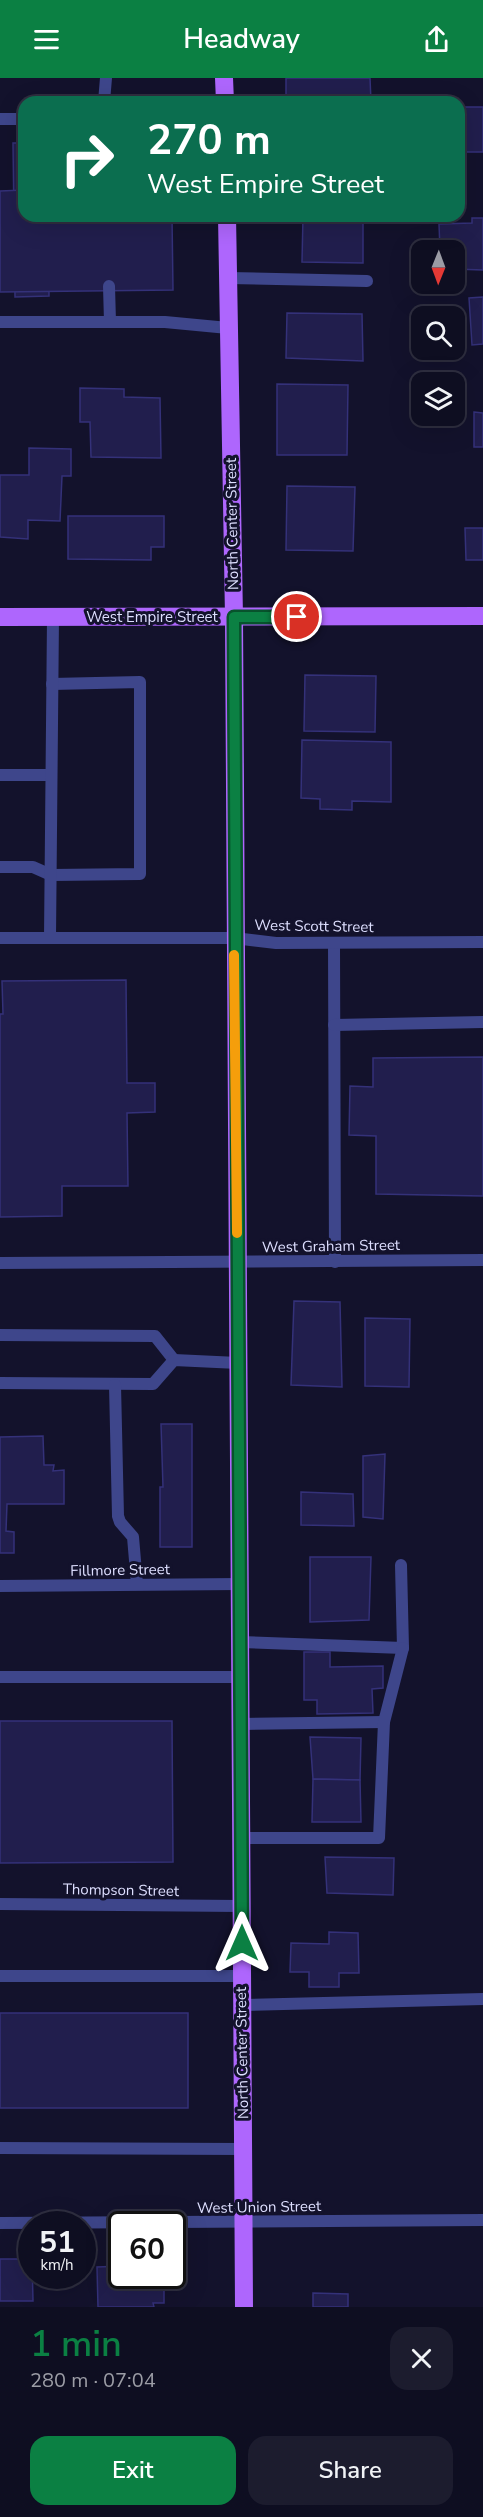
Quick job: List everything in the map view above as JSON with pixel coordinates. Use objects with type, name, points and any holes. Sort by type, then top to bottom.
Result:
[{"type":"main road","points":[[224,78],[225,96]]},
{"type":"main road","name":"North Center Street","points":[[226,222],[234,617],[234,938],[244,2307]]},
{"type":"main road","name":"West Empire Street","points":[[0,617],[483,616]]},
{"type":"street","points":[[104,96],[106,78]]},
{"type":"street","points":[[0,119],[18,119]]},
{"type":"street","points":[[228,278],[367,281]]},
{"type":"street","points":[[109,286],[110,322]]},
{"type":"street","points":[[0,322],[165,322],[228,328]]},
{"type":"street","points":[[50,938],[52,617]]},
{"type":"street","points":[[0,867],[33,867],[51,875],[140,874],[140,682],[52,684]]},
{"type":"street","points":[[0,775],[51,775]]},
{"type":"street","name":"West Scott Street","points":[[0,938],[234,938],[276,943],[483,942]]},
{"type":"street","points":[[334,943],[335,1262]]},
{"type":"street","points":[[334,1025],[483,1022]]},
{"type":"street","name":"West Graham Street","points":[[0,1263],[483,1260]]},
{"type":"street","points":[[0,1335],[155,1336],[174,1360],[238,1363]]},
{"type":"street","points":[[0,1383],[153,1384],[174,1360]]},
{"type":"street","points":[[115,1385],[118,1516],[120,1522],[134,1537],[137,1584]]},
{"type":"street","points":[[241,1838],[379,1838],[384,1722],[403,1648],[401,1565]]},
{"type":"street","name":"Fillmore Street","points":[[0,1586],[240,1584]]},
{"type":"street","points":[[240,1642],[403,1648]]},
{"type":"street","points":[[0,1677],[240,1677]]},
{"type":"street","points":[[240,1724],[384,1722]]},
{"type":"street","name":"Thompson Street","points":[[0,1904],[241,1906]]},
{"type":"street","points":[[0,1976],[242,1976]]},
{"type":"street","points":[[242,2005],[483,1999]]},
{"type":"street","points":[[0,2148],[243,2149]]},
{"type":"street","name":"West Union Street","points":[[0,2223],[483,2220]]},
{"type":"building","points":[[286,78],[370,78],[371,96],[286,96]]},
{"type":"building","points":[[465,107],[483,107],[483,152],[465,152]]},
{"type":"building","points":[[13,143],[18,143],[18,222],[48,222],[49,296],[15,297]]},
{"type":"building","points":[[18,190],[18,222],[172,222],[173,290],[0,292],[0,191]]},
{"type":"building","points":[[472,218],[483,218],[483,270],[465,269],[465,240],[440,240],[439,224],[472,223]]},
{"type":"building","points":[[303,222],[363,222],[363,263],[302,262]]},
{"type":"building","points":[[483,297],[483,344],[472,345],[469,298]]},
{"type":"building","points":[[287,313],[362,314],[363,361],[286,358]]},
{"type":"building","points":[[277,384],[348,385],[347,455],[277,455]]},
{"type":"building","points":[[80,388],[124,389],[124,397],[160,398],[161,458],[91,457],[90,422],[80,422]]},
{"type":"building","points":[[474,412],[483,413],[483,447],[474,447]]},
{"type":"building","points":[[29,448],[71,449],[71,476],[62,476],[60,521],[28,520],[28,539],[0,537],[0,475],[29,475]]},
{"type":"building","points":[[287,486],[355,487],[353,551],[286,550]]},
{"type":"building","points":[[68,516],[164,516],[164,547],[151,547],[151,560],[68,559]]},
{"type":"building","points":[[465,528],[483,528],[483,560],[466,560]]},
{"type":"building","points":[[305,675],[376,676],[375,732],[304,731]]},
{"type":"building","points":[[302,740],[391,742],[391,802],[352,801],[352,810],[320,809],[320,799],[301,798]]},
{"type":"building","points":[[126,980],[127,1083],[155,1083],[155,1112],[127,1113],[128,1186],[62,1186],[62,1216],[0,1217],[2,981]]},
{"type":"building","points":[[483,1057],[483,1196],[376,1194],[376,1136],[349,1135],[350,1086],[373,1087],[373,1058]]},
{"type":"building","points":[[294,1301],[340,1302],[342,1387],[291,1385]]},
{"type":"building","points":[[365,1318],[410,1319],[409,1387],[365,1386]]},
{"type":"building","points":[[161,1424],[192,1424],[192,1547],[160,1547],[160,1487],[163,1487]]},
{"type":"building","points":[[43,1436],[44,1465],[54,1465],[53,1471],[64,1470],[64,1504],[7,1504],[6,1531],[14,1532],[14,1553],[0,1553],[0,1437]]},
{"type":"building","points":[[385,1454],[383,1519],[363,1517],[363,1456]]},
{"type":"building","points":[[301,1492],[353,1494],[354,1526],[301,1525]]},
{"type":"building","points":[[310,1557],[371,1557],[369,1620],[310,1622]]},
{"type":"building","points":[[304,1652],[330,1652],[330,1667],[383,1666],[383,1688],[372,1689],[373,1713],[317,1714],[317,1700],[304,1700]]},
{"type":"building","points":[[0,1721],[172,1721],[173,1862],[0,1863]]},
{"type":"building","points":[[310,1737],[361,1738],[360,1780],[313,1779]]},
{"type":"building","points":[[313,1779],[360,1780],[361,1822],[312,1822]]},
{"type":"building","points":[[325,1857],[394,1858],[393,1895],[327,1893]]},
{"type":"building","points":[[329,1932],[358,1933],[359,1973],[339,1973],[339,1987],[309,1987],[309,1972],[290,1972],[291,1943],[329,1944]]},
{"type":"building","points":[[0,2013],[188,2013],[188,2108],[0,2108]]},
{"type":"building","points":[[0,2259],[18,2259],[18,2289],[33,2289],[33,2301],[0,2301]]},
{"type":"building","points":[[97,2267],[108,2267],[108,2289],[164,2289],[164,2303],[153,2303],[154,2307],[98,2307]]},
{"type":"building","points":[[313,2293],[348,2294],[348,2307],[313,2307]]},
{"type":"slow traffic","points":[[234,955],[237,1233]]},
{"type":"route","points":[[242,1943],[234,617],[297,617]]}]
